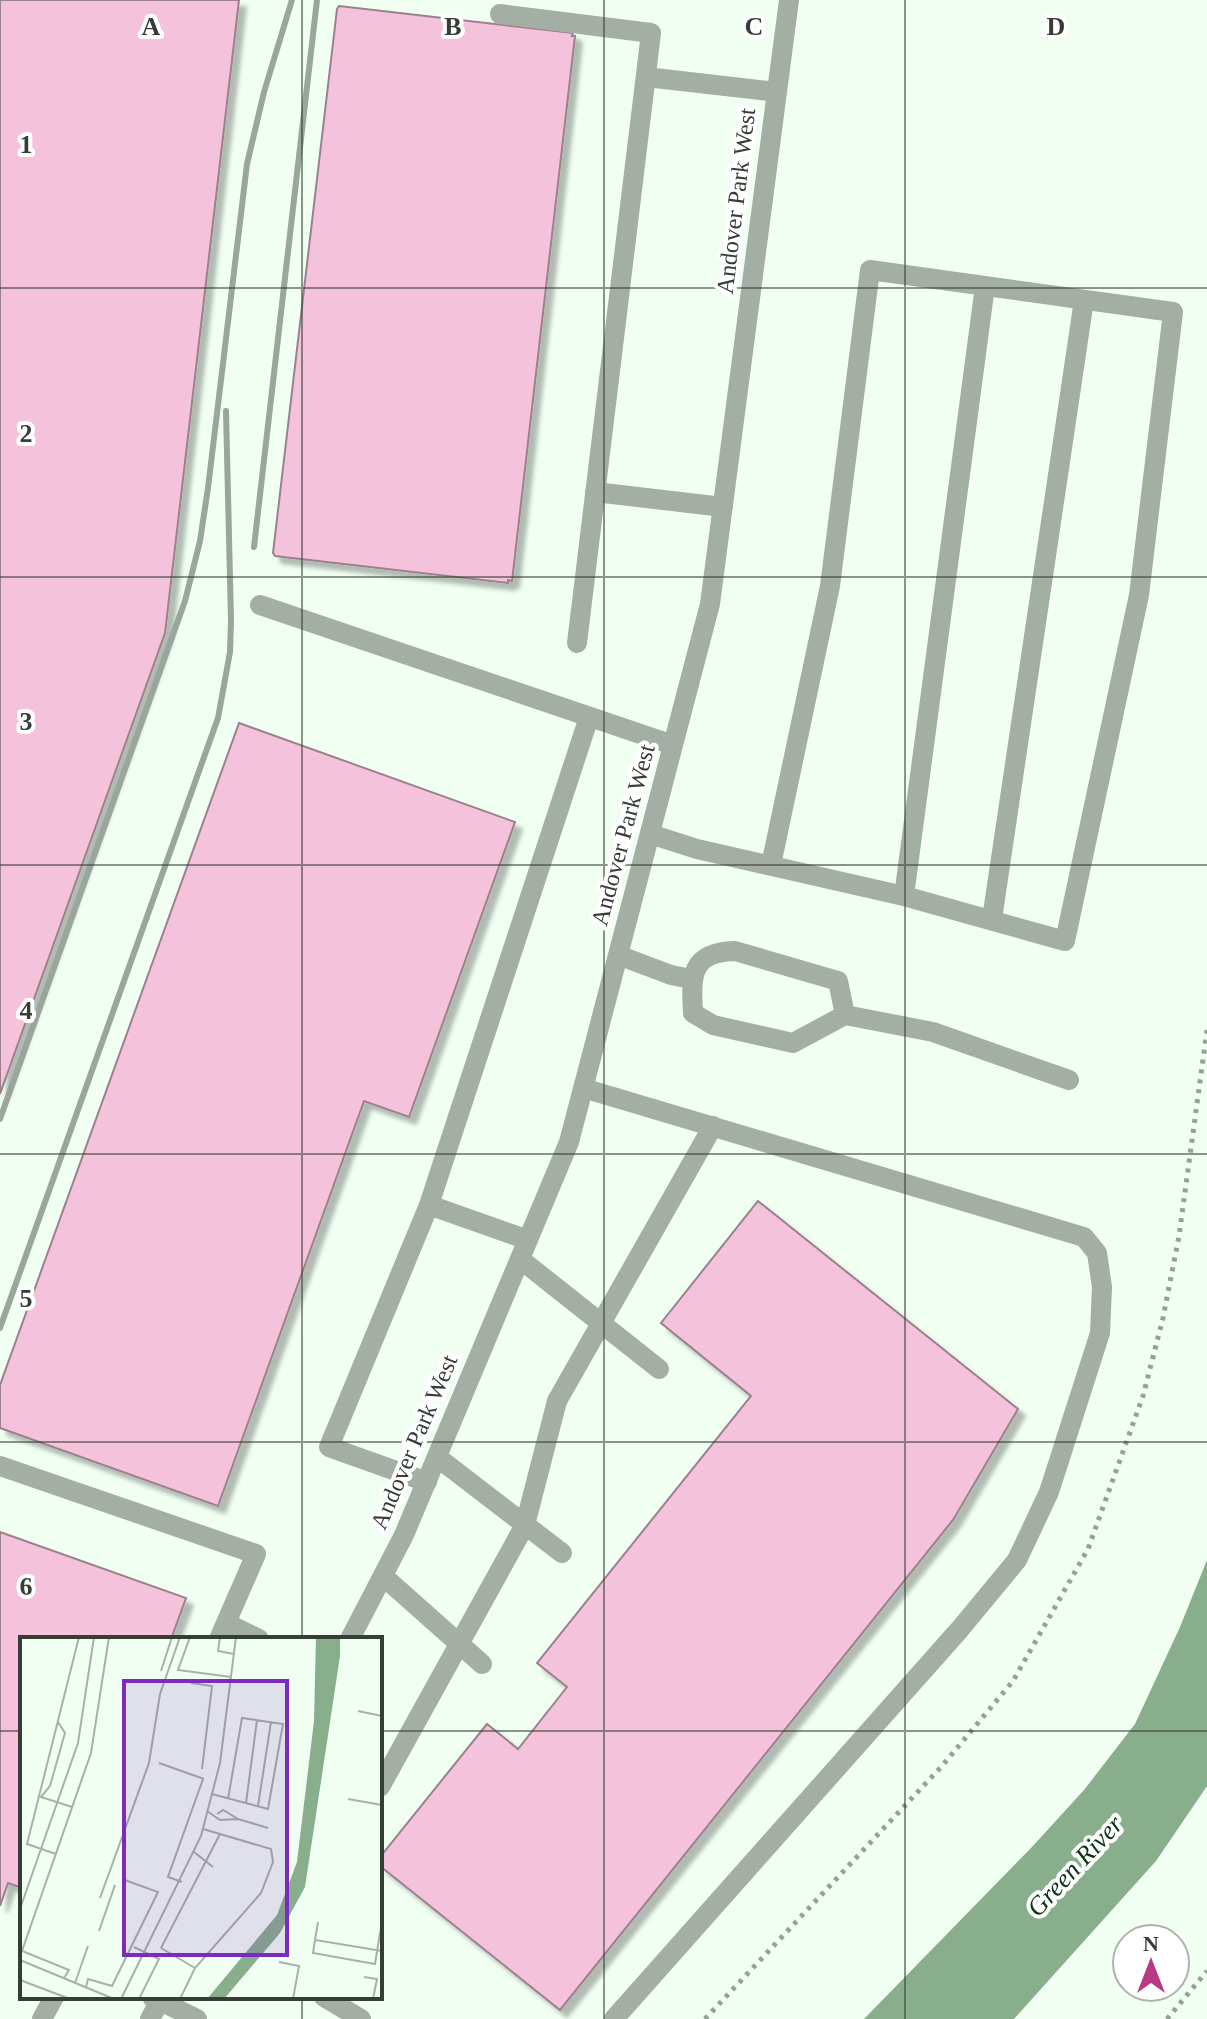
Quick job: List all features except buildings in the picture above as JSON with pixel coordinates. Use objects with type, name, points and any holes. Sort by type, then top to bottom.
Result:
[{"type":"street","name":"Andover Park West","points":[[351,1637],[427,1482],[569,1142],[710,604],[789,0]]},
{"type":"street","points":[[500,14],[651,33],[577,643]]},
{"type":"street","points":[[646,77],[777,92]]},
{"type":"street","points":[[650,834],[697,849],[904,896],[1065,941],[1139,595],[1173,312],[870,270],[830,586],[771,865]]},
{"type":"street","points":[[904,896],[985,286]]},
{"type":"street","points":[[992,919],[1084,300]]},
{"type":"street","points":[[595,492],[723,507]]},
{"type":"street","points":[[260,605],[673,745]]},
{"type":"street","points":[[427,1482],[329,1447],[429,1205],[589,717]]},
{"type":"street","points":[[845,1015],[838,981],[735,951],[718,951],[704,958],[691,979],[693,1013],[713,1025],[793,1043],[845,1015],[933,1032],[1069,1080]]},
{"type":"street","points":[[618,955],[671,975],[691,979]]},
{"type":"street","points":[[583,1088],[1084,1237],[1097,1253],[1102,1287],[1100,1333],[1049,1492],[1017,1560],[960,1629],[614,2019]]},
{"type":"street","points":[[382,1783],[525,1525],[557,1401],[713,1126]]},
{"type":"street","points":[[429,1205],[524,1249],[601,1323],[659,1369]]},
{"type":"street","points":[[437,1457],[562,1553]]},
{"type":"street","points":[[0,1466],[256,1554],[222,1631],[250,1637]]},
{"type":"street","points":[[383,1576],[482,1664]]},
{"type":"street","points":[[42,2019],[53,1999]]},
{"type":"street","points":[[327,1999],[361,2019]]},
{"type":"street","points":[[156,2003],[197,2019]]},
{"type":"path","points":[[1167,2019],[1207,1971]]},
{"type":"water","name":"Green River","points":[[1207,1560],[1207,1786],[1156,1861],[1014,2019],[864,2019],[1031,1848],[1084,1790],[1135,1724]]},
{"type":"railway","points":[[0,1119],[185,601],[200,541],[208,488],[247,164],[264,92],[292,0]]},
{"type":"railway","points":[[254,547],[317,0]]},
{"type":"railway","points":[[0,1328],[218,718],[230,652],[231,620],[226,411]]}]
